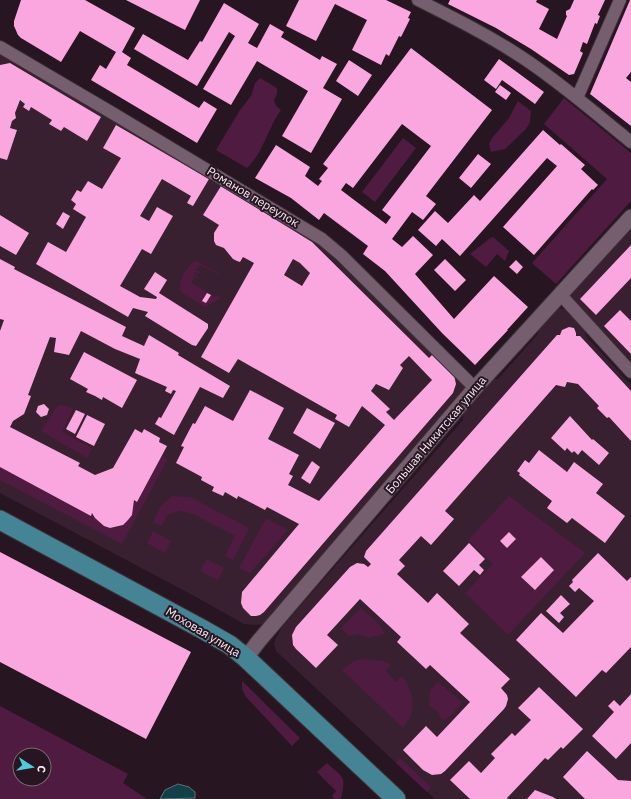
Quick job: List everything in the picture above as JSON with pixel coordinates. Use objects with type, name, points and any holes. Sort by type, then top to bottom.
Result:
[{"type":"main road","name":"Моховая улица","points":[[0,520],[202,629],[230,646],[246,658],[396,799]]},
{"type":"street","points":[[418,0],[507,48],[529,62],[577,98],[631,142]]},
{"type":"street","points":[[577,98],[620,0]]},
{"type":"street","name":"Романов переулок","points":[[0,47],[317,236],[341,255],[475,388]]},
{"type":"street","name":"Большая Никитская улица","points":[[246,658],[475,388],[631,217]]},
{"type":"street","points":[[560,294],[631,372]]},
{"type":"shaded area","points":[[0,53],[320,242],[466,387],[268,619],[262,624],[244,624],[0,493]]},
{"type":"shaded area","points":[[260,78],[277,88],[277,94],[274,100],[276,106],[281,110],[253,162],[247,168],[216,150],[240,110],[251,96],[255,83]]},
{"type":"shaded area","points":[[564,98],[631,153],[631,201],[556,284],[532,263],[607,179],[544,124]]},
{"type":"shaded area","points":[[518,101],[531,111],[530,122],[526,129],[505,149],[491,152],[489,144],[492,138],[509,118]]},
{"type":"shaded area","points":[[403,138],[416,148],[375,202],[362,192]]},
{"type":"shaded area","points":[[631,225],[631,361],[572,298],[571,291]]},
{"type":"shaded area","points":[[493,237],[509,251],[505,261],[497,254],[486,267],[470,254]]},
{"type":"shaded area","points":[[196,261],[220,274],[199,265],[198,267],[202,269],[197,268],[196,270],[200,272],[199,274],[195,272],[194,274],[199,279],[194,277],[191,283],[215,297],[216,295],[221,298],[205,307],[182,293],[180,285],[186,270]]},
{"type":"shaded area","points":[[558,308],[568,310],[584,328],[586,336],[631,385],[631,799],[435,799],[276,651],[274,645],[275,640],[282,627],[463,420],[464,410],[491,379],[498,379],[538,334],[539,327]]},
{"type":"shaded area","points":[[58,405],[68,406],[73,409],[62,432],[92,448],[87,458],[41,431]]},
{"type":"shaded area","points":[[162,456],[168,459],[122,544],[0,480],[0,467],[91,515],[92,513],[95,518],[104,525],[115,528],[125,524],[129,519],[134,500],[137,502]]},
{"type":"shaded area","points":[[172,496],[190,497],[249,528],[233,560],[225,556],[235,536],[193,514],[180,511],[167,515],[162,526],[153,522],[161,506]]},
{"type":"shaded area","points":[[509,496],[585,553],[508,635],[465,593],[493,564],[468,540]],"holes":[[[541,557],[554,570],[535,590],[522,578]]]},
{"type":"shaded area","points":[[266,518],[288,530],[250,573],[239,568]]},
{"type":"shaded area","points":[[153,531],[171,541],[165,553],[147,543]]},
{"type":"shaded area","points":[[207,559],[224,568],[218,580],[200,571]]},
{"type":"shaded area","points":[[361,608],[379,624],[385,634],[368,638],[358,634],[351,636],[341,628]]},
{"type":"shaded area","points":[[364,659],[383,661],[391,665],[386,671],[396,682],[402,676],[408,685],[413,704],[411,715],[403,728],[342,670],[354,661]]},
{"type":"shaded area","points":[[242,681],[300,738],[292,746],[246,697],[242,689]]},
{"type":"shaded area","points":[[438,682],[462,702],[451,716],[445,720],[441,719],[438,712],[429,706],[430,690]]},
{"type":"shaded area","points":[[0,706],[128,774],[123,783],[147,799],[0,799]]},
{"type":"shaded area","points":[[400,758],[431,787],[427,792],[396,763]]},
{"type":"shaded area","points":[[327,763],[342,778],[343,786],[341,799],[334,799],[332,796],[336,791],[317,772]]},
{"type":"water","points":[[178,784],[189,787],[195,792],[195,798],[160,799],[165,790]]},
{"type":"building","points":[[21,0],[85,0],[135,28],[122,52],[131,58],[127,65],[199,108],[204,101],[217,109],[197,143],[91,80],[100,65],[106,69],[116,52],[80,31],[61,62],[21,38],[14,26],[14,21]]},
{"type":"building","points":[[126,0],[200,0],[185,30]]},
{"type":"building","points":[[299,0],[386,0],[411,12],[408,18],[410,19],[401,37],[399,36],[389,56],[386,54],[381,65],[352,50],[367,20],[335,4],[316,41],[286,26]]},
{"type":"building","points":[[450,0],[537,0],[536,2],[549,9],[539,29],[557,39],[567,16],[566,11],[570,9],[574,0],[605,0],[598,15],[600,16],[597,24],[595,23],[587,44],[583,42],[580,51],[583,53],[574,74],[569,75],[531,49],[496,28],[448,4]]},
{"type":"building","points":[[630,0],[631,72],[626,78],[631,82],[631,126],[590,94]]},
{"type":"building","points":[[224,3],[259,24],[248,43],[257,48],[270,24],[284,32],[281,37],[320,60],[322,56],[337,64],[323,88],[342,99],[311,153],[282,136],[308,91],[257,61],[231,105],[203,89],[235,36],[229,32],[197,86],[134,49],[143,34],[188,60],[200,41],[202,42]]},
{"type":"building","points":[[411,48],[492,110],[426,196],[436,204],[423,220],[412,212],[392,239],[402,247],[413,236],[433,255],[415,274],[454,319],[494,276],[528,307],[475,365],[442,333],[385,271],[363,254],[368,246],[324,213],[319,220],[291,198],[255,178],[276,145],[310,167],[305,176],[318,186],[322,181],[319,179],[328,168],[323,164]],"holes":[[[402,124],[431,146],[382,210],[391,217],[386,224],[341,190],[346,183],[353,188]]]},
{"type":"building","points":[[499,59],[544,92],[535,104],[502,80],[496,89],[484,80]]},
{"type":"building","points":[[349,60],[372,75],[358,96],[336,81]]},
{"type":"building","points":[[10,63],[101,117],[87,141],[64,127],[61,131],[49,124],[52,120],[31,107],[29,111],[23,107],[25,104],[20,100],[15,113],[16,118],[12,121],[10,128],[17,130],[7,160],[0,158],[0,65]]},
{"type":"building","points":[[500,85],[511,93],[506,100],[495,92]]},
{"type":"building","points":[[116,125],[209,179],[193,206],[187,203],[191,196],[162,179],[140,216],[149,221],[157,207],[173,216],[151,254],[142,249],[120,286],[140,297],[156,299],[157,297],[144,289],[155,272],[167,280],[159,293],[208,324],[208,328],[196,346],[145,316],[148,312],[133,308],[128,317],[36,264],[48,242],[66,252],[86,217],[73,209],[76,204],[71,200],[77,190],[81,192],[88,181],[102,189],[121,158],[103,148]]},
{"type":"building","points":[[543,130],[585,165],[581,169],[598,185],[593,190],[592,189],[534,255],[503,227],[557,166],[547,158],[460,256],[442,239],[436,246],[418,230],[435,211],[448,223],[474,195],[480,201]]},
{"type":"building","points":[[478,154],[491,164],[471,188],[459,178]]},
{"type":"building","points":[[221,186],[312,242],[429,358],[433,354],[454,375],[456,384],[453,393],[264,612],[256,616],[251,616],[243,608],[241,603],[242,592],[299,524],[267,507],[265,510],[238,496],[237,499],[225,492],[223,496],[212,491],[214,487],[201,480],[202,477],[176,463],[184,447],[181,446],[193,423],[195,424],[205,406],[233,421],[250,390],[284,408],[268,439],[299,455],[289,474],[293,476],[288,485],[319,501],[385,425],[362,406],[349,427],[335,419],[337,415],[238,359],[229,373],[201,357],[254,263],[243,257],[240,262],[237,261],[233,259],[224,248],[216,245],[214,241],[214,233],[219,225],[203,215]],"holes":[[[293,259],[300,263],[310,273],[302,286],[284,275]],[[409,356],[432,380],[394,420],[386,412],[390,409],[371,391],[376,384],[389,390],[403,368],[400,365]]]},
{"type":"building","points":[[63,212],[70,216],[63,229],[56,224]]},
{"type":"building","points":[[0,215],[29,233],[16,255],[0,246]]},
{"type":"building","points":[[631,245],[631,278],[596,315],[580,299]]},
{"type":"building","points":[[0,259],[15,267],[14,269],[126,327],[122,336],[144,346],[149,335],[179,353],[178,355],[230,386],[223,398],[200,387],[174,435],[155,424],[159,417],[161,418],[176,391],[173,390],[171,394],[165,391],[167,387],[135,373],[140,359],[115,349],[81,331],[69,355],[54,352],[56,338],[50,337],[28,395],[31,396],[24,414],[13,421],[10,427],[80,463],[78,466],[95,475],[113,468],[135,429],[142,433],[144,429],[160,438],[159,442],[167,446],[137,502],[134,500],[132,515],[123,525],[110,528],[104,526],[92,513],[91,516],[0,467],[0,331],[4,320],[0,319]]},
{"type":"building","points":[[445,259],[466,280],[455,291],[434,270]]},
{"type":"building","points":[[516,260],[523,267],[517,274],[509,267]]},
{"type":"building","points":[[207,293],[211,295],[206,303],[202,301]]},
{"type":"building","points":[[620,310],[631,321],[631,354],[604,326]]},
{"type":"building","points":[[569,327],[574,328],[576,336],[580,336],[631,391],[631,441],[609,417],[607,418],[597,408],[599,406],[578,384],[567,382],[565,387],[556,385],[445,511],[454,519],[431,545],[421,536],[399,560],[405,566],[397,574],[428,603],[437,593],[469,624],[460,633],[510,679],[501,688],[507,695],[508,699],[504,709],[445,771],[441,774],[432,775],[423,770],[403,750],[426,726],[437,737],[470,702],[430,665],[426,669],[397,642],[401,637],[360,599],[327,635],[338,645],[316,668],[293,645],[292,635],[296,627],[350,567],[357,563],[364,564],[368,567],[371,564],[364,557],[366,551],[557,335],[560,335],[562,330]]},
{"type":"building","points":[[84,352],[137,380],[122,408],[103,397],[102,400],[86,392],[88,389],[70,379]]},
{"type":"building","points":[[44,404],[49,409],[47,415],[41,417],[36,412],[38,406]]},
{"type":"building","points":[[307,408],[335,423],[320,449],[293,433]]},
{"type":"building","points":[[76,410],[85,414],[75,434],[66,429]]},
{"type":"building","points":[[87,415],[105,424],[94,446],[76,437]]},
{"type":"building","points":[[570,416],[592,440],[593,439],[609,453],[599,465],[582,450],[578,455],[574,451],[572,453],[567,448],[565,451],[551,438]]},
{"type":"building","points":[[539,450],[567,472],[574,462],[603,484],[596,493],[625,516],[605,543],[572,518],[567,523],[547,508],[552,501],[519,475],[520,473],[517,471],[525,460],[529,463]]},
{"type":"building","points":[[312,461],[320,467],[310,484],[301,478]]},
{"type":"building","points":[[509,532],[516,539],[507,548],[500,541]]},
{"type":"building","points":[[469,543],[485,559],[479,565],[484,570],[480,575],[474,570],[459,586],[443,571]]},
{"type":"building","points":[[0,552],[191,652],[146,739],[0,662]]},
{"type":"building","points":[[598,553],[627,581],[631,577],[631,647],[606,673],[602,670],[576,697],[516,640],[541,613],[563,633],[594,601],[579,588],[575,592],[569,586],[573,582],[572,580]]},
{"type":"building","points":[[541,557],[554,570],[535,590],[521,577]]},
{"type":"building","points":[[561,595],[570,604],[560,613],[564,617],[559,623],[546,611]]},
{"type":"building","points":[[539,687],[583,729],[563,749],[561,747],[548,760],[545,758],[507,798],[508,799],[470,799],[450,780],[469,761],[481,773],[495,758],[491,754],[512,733],[515,736],[531,720],[518,708]]},
{"type":"building","points":[[631,694],[631,743],[616,759],[592,736],[614,712],[608,706],[614,700],[620,706]]},
{"type":"building","points":[[587,751],[618,780],[631,781],[631,799],[585,799],[563,777]]},
{"type":"building","points":[[535,790],[553,797],[556,799],[527,799]]}]
